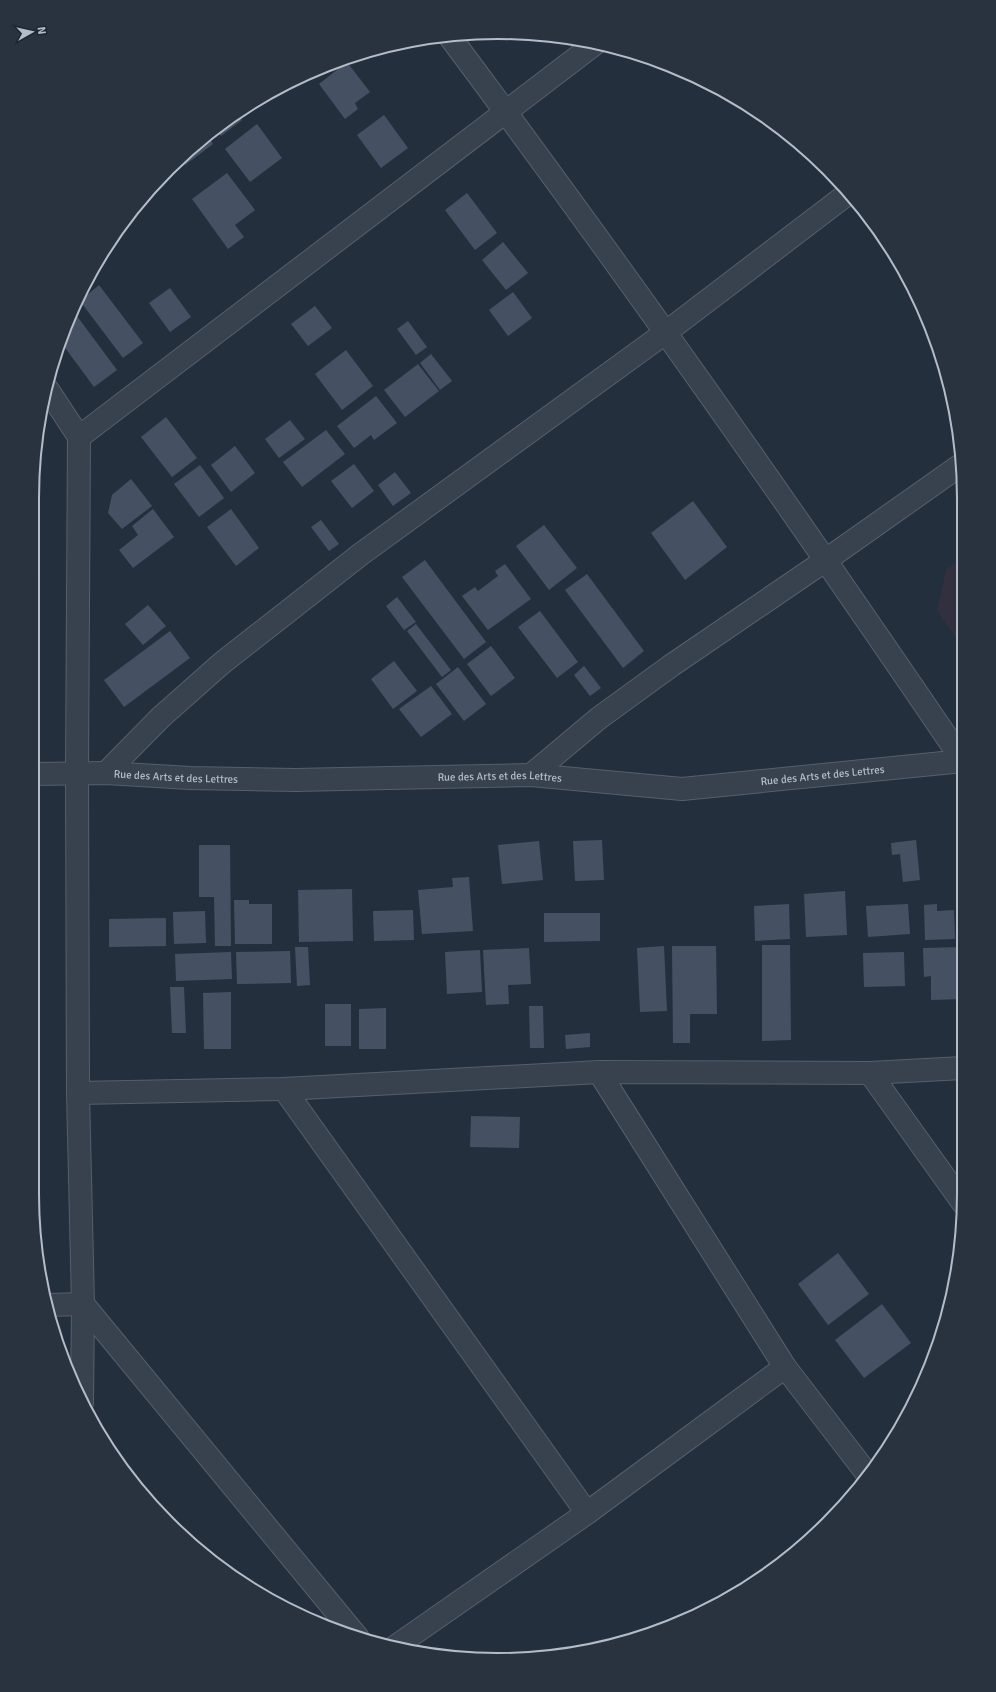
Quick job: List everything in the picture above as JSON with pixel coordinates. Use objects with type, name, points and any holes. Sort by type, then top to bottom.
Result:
[{"type":"street","points":[[453,41],[506,111],[826,560],[957,752]]},
{"type":"street","points":[[79,436],[589,48]]},
{"type":"street","points":[[106,773],[161,717],[222,663],[361,554],[665,333],[844,196]]},
{"type":"street","points":[[51,395],[79,436],[77,773],[78,1093],[83,1304],[82,1388]]},
{"type":"street","points":[[531,775],[605,714],[672,665],[826,560],[956,468]]},
{"type":"street","name":"Rue des Arts et des Lettres","points":[[39,774],[106,773],[190,778],[295,780],[531,775],[682,789],[957,762]]},
{"type":"street","points":[[78,1093],[284,1089],[599,1072],[870,1073],[957,1068]]},
{"type":"street","points":[[599,1072],[785,1367],[864,1470]]},
{"type":"street","points":[[870,1073],[957,1195]]},
{"type":"street","points":[[284,1089],[587,1513]]},
{"type":"street","points":[[53,1305],[83,1304]]},
{"type":"street","points":[[83,1304],[351,1629]]},
{"type":"street","points":[[401,1642],[587,1513],[785,1367]]},
{"type":"shaded area","points":[[957,562],[957,639],[937,611],[946,570]]},
{"type":"building","points":[[348,64],[370,92],[355,103],[358,109],[345,119],[319,84],[341,66]]},
{"type":"building","points":[[384,115],[408,148],[381,168],[357,135]]},
{"type":"building","points":[[240,118],[242,120],[221,136],[219,134]]},
{"type":"building","points":[[257,124],[282,158],[250,182],[225,149]]},
{"type":"building","points":[[211,140],[213,144],[185,165],[184,163]]},
{"type":"building","points":[[227,173],[255,210],[235,225],[244,237],[228,249],[192,199]]},
{"type":"building","points":[[467,193],[497,233],[475,250],[445,210]]},
{"type":"building","points":[[503,242],[528,273],[506,290],[482,260]]},
{"type":"building","points":[[99,285],[143,343],[123,358],[82,304],[85,297]]},
{"type":"building","points":[[170,288],[191,317],[170,332],[149,303]]},
{"type":"building","points":[[513,292],[532,318],[508,336],[489,310]]},
{"type":"building","points":[[315,306],[332,328],[308,346],[291,324]]},
{"type":"building","points":[[77,316],[117,370],[94,387],[64,347]]},
{"type":"building","points":[[408,321],[427,347],[416,355],[397,329]]},
{"type":"building","points":[[346,350],[373,386],[342,410],[315,374]]},
{"type":"building","points":[[431,354],[452,381],[440,390],[420,363]]},
{"type":"building","points":[[418,364],[439,391],[405,417],[384,390]]},
{"type":"building","points":[[376,396],[397,423],[374,440],[371,435],[354,448],[337,426]]},
{"type":"building","points":[[166,417],[197,458],[172,477],[141,437]]},
{"type":"building","points":[[290,420],[305,439],[279,458],[265,439]]},
{"type":"building","points":[[326,430],[345,454],[302,487],[283,462]]},
{"type":"building","points":[[235,446],[255,473],[231,492],[211,465]]},
{"type":"building","points":[[354,464],[374,491],[352,508],[331,481]]},
{"type":"building","points":[[200,465],[224,498],[199,517],[174,484]]},
{"type":"building","points":[[395,472],[411,493],[393,506],[378,485]]},
{"type":"building","points":[[131,479],[152,506],[122,529],[108,513],[112,495]]},
{"type":"building","points":[[693,501],[727,547],[685,580],[651,533]]},
{"type":"building","points":[[153,509],[174,537],[133,568],[119,550],[138,535],[132,526]]},
{"type":"building","points":[[231,509],[259,548],[236,566],[207,527]]},
{"type":"building","points":[[321,520],[339,544],[329,551],[311,527]]},
{"type":"building","points":[[544,525],[577,568],[549,590],[516,546]]},
{"type":"building","points":[[425,560],[486,642],[464,659],[402,577]]},
{"type":"building","points":[[505,564],[531,599],[488,630],[462,596],[475,587],[478,591],[498,576],[495,571]]},
{"type":"building","points":[[587,574],[644,651],[623,668],[565,590]]},
{"type":"building","points":[[397,597],[416,622],[404,630],[386,606]]},
{"type":"building","points":[[148,605],[166,626],[143,645],[125,624]]},
{"type":"building","points":[[540,611],[578,662],[557,678],[518,627]]},
{"type":"building","points":[[416,624],[451,670],[442,677],[407,631]]},
{"type":"building","points":[[170,631],[190,658],[124,707],[104,680]]},
{"type":"building","points":[[491,646],[515,678],[491,696],[467,664]]},
{"type":"building","points":[[394,661],[417,691],[393,709],[371,679]]},
{"type":"building","points":[[584,666],[601,688],[590,696],[574,675]]},
{"type":"building","points":[[458,667],[486,704],[464,721],[436,684]]},
{"type":"building","points":[[431,686],[452,714],[421,737],[399,709]]},
{"type":"building","points":[[602,840],[604,880],[575,881],[573,841]]},
{"type":"building","points":[[916,840],[920,880],[903,882],[900,854],[892,855],[891,843]]},
{"type":"building","points":[[539,841],[543,880],[502,884],[498,845]]},
{"type":"building","points":[[199,845],[230,845],[231,946],[215,946],[214,897],[199,897]]},
{"type":"building","points":[[469,877],[473,931],[422,934],[418,890],[453,887],[452,878]]},
{"type":"building","points":[[352,889],[353,941],[299,942],[298,890]]},
{"type":"building","points":[[845,891],[847,935],[806,937],[804,894]]},
{"type":"building","points":[[234,900],[249,900],[249,904],[272,904],[272,944],[235,944]]},
{"type":"building","points":[[789,904],[790,939],[755,941],[754,906]]},
{"type":"building","points":[[908,904],[910,934],[868,937],[866,906]]},
{"type":"building","points":[[937,904],[937,911],[954,910],[955,939],[925,940],[924,905]]},
{"type":"building","points":[[413,910],[414,940],[374,941],[373,911]]},
{"type":"building","points":[[205,911],[206,943],[174,944],[173,912]]},
{"type":"building","points":[[544,913],[600,913],[600,941],[544,942]]},
{"type":"building","points":[[166,918],[166,946],[109,947],[109,919]]},
{"type":"building","points":[[762,945],[790,945],[791,1040],[762,1041]]},
{"type":"building","points":[[664,946],[667,1011],[640,1012],[637,948]]},
{"type":"building","points":[[672,946],[716,946],[717,1014],[690,1014],[690,1043],[673,1043]]},
{"type":"building","points":[[295,947],[308,947],[310,985],[297,986]]},
{"type":"building","points":[[957,947],[957,999],[931,1000],[931,976],[924,977],[923,948]]},
{"type":"building","points":[[529,948],[531,984],[508,985],[509,1004],[486,1005],[483,950]]},
{"type":"building","points":[[480,950],[482,992],[447,994],[445,952]]},
{"type":"building","points":[[290,951],[291,983],[237,984],[236,952]]},
{"type":"building","points":[[231,952],[232,979],[176,981],[175,954]]},
{"type":"building","points":[[904,952],[905,986],[864,987],[863,953]]},
{"type":"building","points":[[170,987],[184,987],[186,1033],[172,1033]]},
{"type":"building","points":[[231,992],[231,1049],[204,1049],[203,993]]},
{"type":"building","points":[[325,1004],[351,1004],[351,1046],[325,1046]]},
{"type":"building","points":[[529,1006],[543,1006],[544,1048],[530,1048]]},
{"type":"building","points":[[386,1008],[386,1049],[359,1049],[359,1009]]},
{"type":"building","points":[[590,1033],[590,1047],[566,1049],[565,1035]]},
{"type":"building","points":[[471,1116],[520,1117],[519,1148],[470,1147]]},
{"type":"building","points":[[838,1253],[869,1294],[828,1325],[798,1284]]},
{"type":"building","points":[[882,1304],[911,1343],[864,1378],[835,1340]]}]
